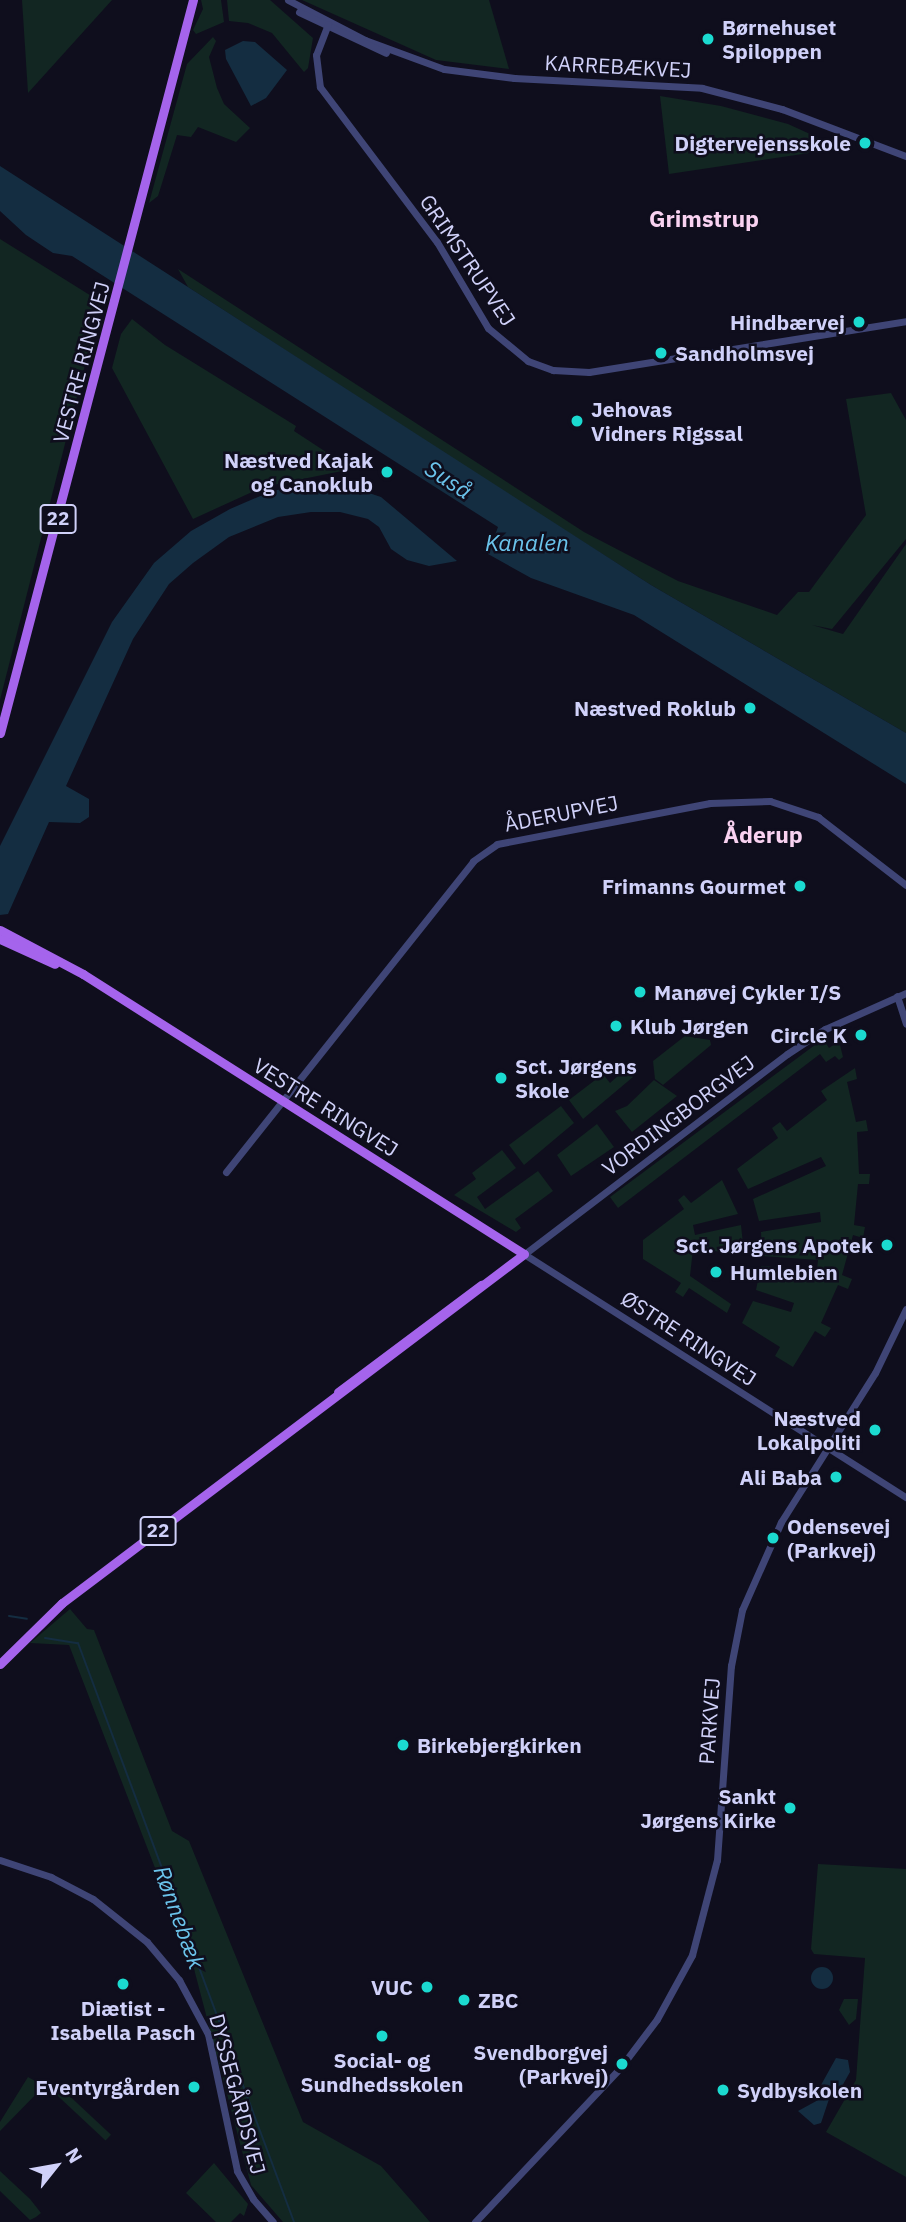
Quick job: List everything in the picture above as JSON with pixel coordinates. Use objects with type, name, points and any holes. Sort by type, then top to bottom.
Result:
[{"type":"main road","name":"VESTRE RINGVEJ","points":[[0,733],[193,0]]},
{"type":"main road","name":"VESTRE RINGVEJ","points":[[0,930],[110,991],[524,1254]]},
{"type":"main road","name":"VESTRE RINGVEJ","points":[[0,939],[110,991]]},
{"type":"main road","name":"VORDINGBORGVEJ","points":[[0,1664],[62,1603],[324,1405],[470,1290],[484,1284],[524,1254]]},
{"type":"street","name":"KARREBÆKVEJ","points":[[281,0],[381,52],[444,69],[514,78],[702,88],[782,109],[906,156]]},
{"type":"street","name":"KARREBÆKVEJ","points":[[288,0],[327,26],[444,69]]},
{"type":"street","name":"GRIMSTRUPVEJ","points":[[327,26],[314,67],[320,87],[438,242],[488,328],[528,361],[553,369],[589,372],[906,321]]},
{"type":"street","name":"ÅDERUPVEJ","points":[[226,1172],[473,861],[497,844],[710,803],[770,802],[803,810],[830,824],[906,885]]},
{"type":"street","points":[[902,994],[906,1024]]},
{"type":"street","name":"VORDINGBORGVEJ","points":[[524,1254],[787,1054],[825,1029],[902,994]]},
{"type":"street","name":"ØSTRE RINGVEJ","points":[[524,1254],[906,1497]]},
{"type":"street","name":"PARKVEJ","points":[[475,2222],[622,2064],[657,2019],[692,1955],[718,1860],[731,1667],[743,1610],[781,1522],[829,1449],[894,1340],[906,1309]]},
{"type":"street","name":"DYSSEGÅRDSVEJ","points":[[0,1860],[51,1877],[93,1899],[147,1942],[179,1980],[208,2034],[237,2171],[253,2199],[273,2222]]},
{"type":"green space","points":[[22,0],[112,0],[28,93]]},
{"type":"green space","points":[[201,0],[221,0],[224,22],[196,34],[193,30],[203,9]]},
{"type":"green space","points":[[227,0],[270,0],[313,38],[308,68],[304,72],[272,33],[248,23],[229,21]]},
{"type":"green space","points":[[302,0],[489,0],[509,69],[436,60]]},
{"type":"green space","points":[[213,37],[216,41],[209,57],[217,88],[224,104],[250,128],[236,142],[198,127],[191,137],[177,135],[158,196],[149,203],[187,64]]},
{"type":"green space","points":[[660,96],[721,106],[788,124],[821,139],[823,151],[669,174]]},
{"type":"green space","points":[[0,239],[101,302],[0,700]]},
{"type":"green space","points":[[178,269],[584,532],[678,581],[777,615],[798,592],[809,592],[866,515],[846,399],[891,393],[906,420],[906,539],[832,629],[812,625],[843,634],[906,544],[906,733],[651,585],[494,485],[188,287]]},
{"type":"green space","points":[[132,319],[165,345],[296,426],[294,431],[352,469],[263,487],[193,519],[112,368],[121,334]]},
{"type":"green space","points":[[685,1036],[710,1040],[711,1045],[663,1085],[655,1079],[653,1061]]},
{"type":"green space","points":[[823,1039],[829,1048],[839,1041],[843,1057],[839,1060],[835,1056],[826,1062],[820,1054],[618,1208],[610,1197]]},
{"type":"green space","points":[[621,1060],[633,1077],[583,1119],[569,1100],[603,1074],[610,1083],[620,1074],[614,1066]]},
{"type":"green space","points":[[855,1068],[857,1079],[847,1082],[856,1122],[866,1120],[868,1131],[857,1132],[859,1174],[870,1174],[869,1184],[858,1184],[854,1225],[865,1227],[863,1238],[853,1235],[842,1275],[852,1279],[848,1289],[838,1285],[821,1323],[831,1328],[825,1337],[815,1331],[793,1367],[775,1356],[780,1347],[742,1323],[753,1301],[791,1312],[794,1303],[756,1290],[761,1266],[817,1270],[818,1260],[762,1256],[761,1232],[821,1222],[820,1212],[759,1221],[753,1199],[826,1166],[821,1157],[748,1189],[737,1169],[778,1138],[772,1128],[780,1122],[787,1131],[827,1100],[821,1091]]},
{"type":"green space","points":[[654,1080],[677,1096],[632,1132],[615,1111],[627,1106]]},
{"type":"green space","points":[[561,1106],[574,1123],[524,1165],[509,1145]]},
{"type":"green space","points":[[597,1124],[614,1147],[571,1176],[557,1155]]},
{"type":"green space","points":[[502,1150],[516,1168],[477,1197],[485,1209],[538,1171],[553,1191],[515,1219],[521,1228],[516,1232],[454,1195],[476,1179],[472,1173]]},
{"type":"green space","points":[[722,1180],[738,1214],[693,1225],[695,1235],[741,1225],[744,1254],[693,1249],[690,1276],[731,1304],[727,1313],[689,1288],[683,1297],[675,1292],[681,1283],[643,1259],[643,1240],[684,1209],[678,1200],[684,1195],[691,1203]]},
{"type":"green space","points":[[70,1609],[87,1629],[94,1630],[172,1831],[189,1841],[303,2122],[381,2166],[430,2222],[283,2222],[251,2185],[194,1969],[69,1645],[30,1643]]},
{"type":"green space","points":[[818,1864],[906,1869],[906,2177],[826,2132],[856,2080],[865,1958],[814,1954],[811,1949]]},
{"type":"green space","points":[[844,1999],[858,1999],[856,2019],[849,2025],[839,2010]]},
{"type":"green space","points":[[28,2077],[44,2086],[0,2131],[0,2122]]},
{"type":"green space","points":[[62,2089],[111,2135],[106,2141],[57,2095]]},
{"type":"green space","points":[[214,2163],[248,2204],[244,2216],[240,2213],[231,2222],[216,2222],[186,2193]]},
{"type":"green space","points":[[0,2171],[41,2213],[30,2220],[0,2191]]},
{"type":"water","points":[[243,41],[255,42],[287,70],[266,98],[251,106],[226,59],[225,50]]},
{"type":"water","name":"Kanalen","points":[[0,166],[651,585],[906,733],[906,784],[634,615],[531,578],[488,554],[498,527],[72,256],[53,253],[26,235],[0,211]]},
{"type":"water","name":"Suså","points":[[313,483],[339,483],[381,497],[457,561],[429,566],[407,560],[391,549],[379,527],[368,519],[340,512],[311,512],[278,517],[229,537],[193,563],[169,584],[133,639],[66,786],[89,799],[89,817],[80,823],[49,822],[8,914],[0,915],[0,846],[112,622],[154,563],[191,531],[230,509],[272,491]]},
{"type":"water","points":[[822,1967],[830,1970],[833,1978],[830,1986],[822,1989],[814,1986],[811,1978],[814,1970]]},
{"type":"water","points":[[836,2058],[848,2060],[850,2072],[837,2095],[829,2099],[821,2123],[814,2125],[798,2111],[820,2099],[821,2085]]},
{"type":"waterway","name":"Rønnebæk","points":[[9,1616],[27,1619]]},
{"type":"waterway","name":"Rønnebæk","points":[[45,1638],[78,1643],[294,2222]]},
{"type":"place","name":"Børnehuset Spiloppen","points":[[708,39]]},
{"type":"place","name":"Digtervejensskole","points":[[865,143]]},
{"type":"place","name":"Hindbærvej","points":[[859,322]]},
{"type":"place","name":"Sandholmsvej","points":[[661,353]]},
{"type":"place","name":"Jehovas Vidners Rigssal","points":[[577,421]]},
{"type":"place","name":"Næstved Kajak og Canoklub","points":[[387,472]]},
{"type":"place","name":"Næstved Roklub","points":[[750,708]]},
{"type":"place","name":"Frimanns Gourmet","points":[[800,886]]},
{"type":"place","name":"Manøvej Cykler I/S","points":[[640,992]]},
{"type":"place","name":"Klub Jørgen","points":[[616,1026]]},
{"type":"place","name":"Circle K","points":[[861,1035]]},
{"type":"place","name":"Sct. Jørgens Skole","points":[[501,1078]]},
{"type":"place","name":"Sct. Jørgens Apotek","points":[[887,1245]]},
{"type":"place","name":"Humlebien","points":[[716,1272]]},
{"type":"place","name":"Næstved Lokalpoliti","points":[[875,1430]]},
{"type":"place","name":"Ali Baba","points":[[836,1477]]},
{"type":"place","name":"Odensevej (Parkvej)","points":[[773,1538]]},
{"type":"place","name":"Birkebjergkirken","points":[[403,1745]]},
{"type":"place","name":"Sankt Jørgens Kirke","points":[[790,1808]]},
{"type":"place","name":"Diætist - Isabella Pasch","points":[[123,1984]]},
{"type":"place","name":"VUC","points":[[427,1987]]},
{"type":"place","name":"ZBC","points":[[464,2000]]},
{"type":"place","name":"Social- og Sundhedsskolen","points":[[382,2036]]},
{"type":"place","name":"Svendborgvej (Parkvej)","points":[[622,2064]]},
{"type":"place","name":"Eventyrgården","points":[[194,2087]]},
{"type":"place","name":"Sydbyskolen","points":[[723,2090]]},
{"type":"district","name":"Grimstrup","points":[[704,218]]},
{"type":"district","name":"Åderup","points":[[763,834]]}]
